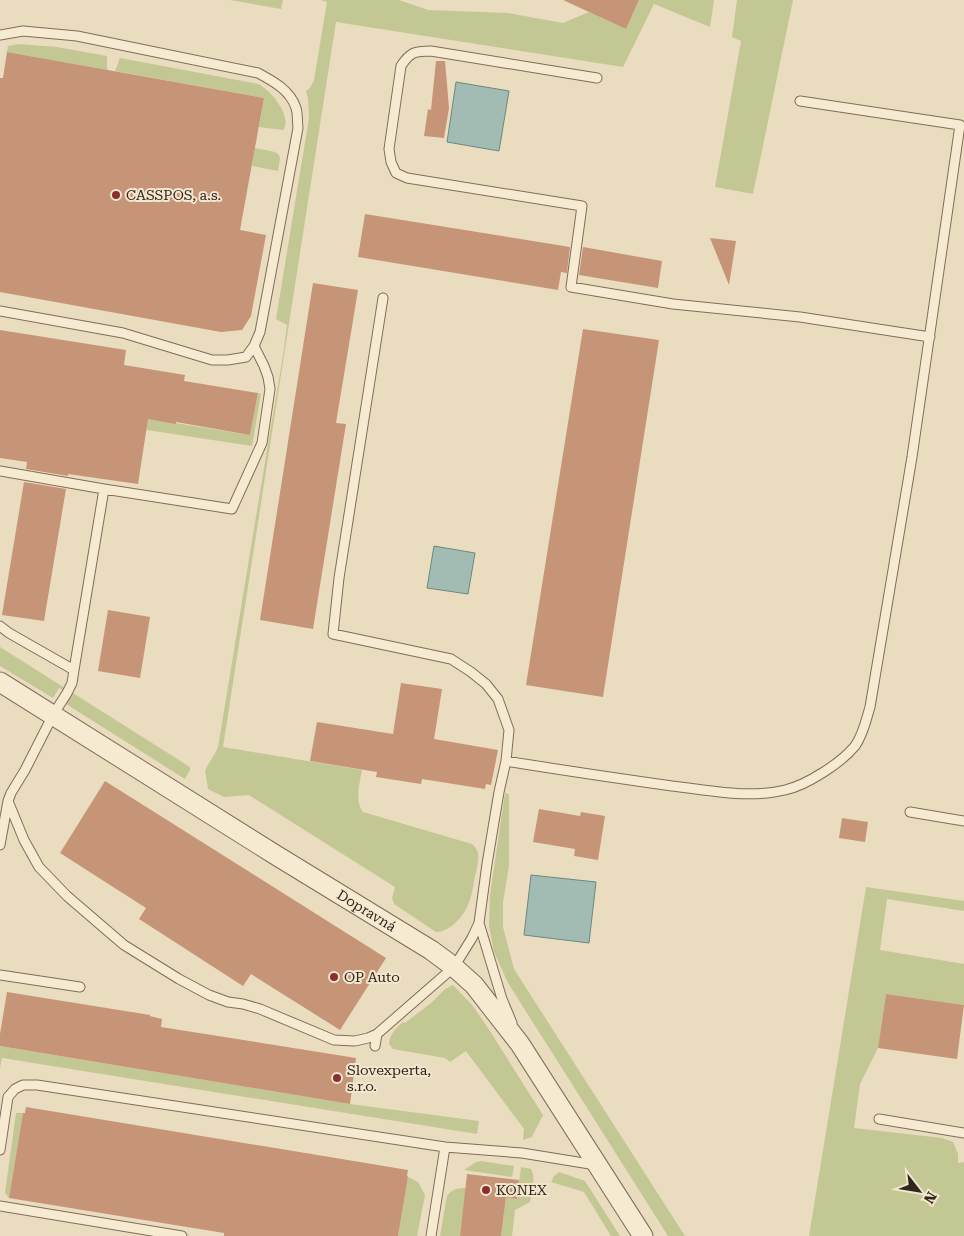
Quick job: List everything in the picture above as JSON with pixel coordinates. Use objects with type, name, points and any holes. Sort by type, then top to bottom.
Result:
[{"type":"street","name":"Dopravná","points":[[0,682],[431,950],[454,967],[474,985],[520,1044],[643,1236]]},
{"type":"lane","points":[[0,35],[23,31],[77,36],[258,72],[289,94],[296,108],[298,128],[260,332],[254,346],[246,357],[212,360],[123,333],[0,311]]},
{"type":"lane","points":[[597,78],[431,51],[418,51],[407,56],[401,66],[389,149],[391,162],[396,173],[407,178],[582,206],[571,287],[673,304],[800,317],[930,337]]},
{"type":"lane","points":[[506,761],[598,776],[730,793],[761,794],[786,790],[819,776],[840,760],[855,745],[864,730],[870,707],[912,457],[960,125],[800,101]]},
{"type":"lane","points":[[8,802],[24,840],[39,867],[67,896],[124,945],[209,995],[228,1002],[260,1009],[334,1040],[355,1041],[377,1034],[454,967],[479,923],[510,730],[498,699],[486,684],[451,659],[333,634],[339,578],[383,298]]},
{"type":"lane","points":[[0,471],[232,509],[262,443],[270,389],[264,366],[254,346]]},
{"type":"lane","points":[[0,845],[11,793],[72,683],[104,489]]},
{"type":"lane","points":[[0,626],[74,670]]},
{"type":"lane","points":[[910,812],[964,821]]},
{"type":"lane","points":[[479,923],[502,999],[520,1044]]},
{"type":"lane","points":[[0,975],[80,987]]},
{"type":"lane","points":[[375,1046],[377,1034]]},
{"type":"lane","points":[[0,1150],[8,1097],[15,1089],[23,1085],[37,1085],[445,1148],[522,1153],[598,1166]]},
{"type":"lane","points":[[879,1119],[964,1133]]},
{"type":"lane","points":[[431,1236],[445,1148]]},
{"type":"lane","points":[[0,1206],[182,1236]]},
{"type":"green space","points":[[230,0],[283,0],[281,9]]},
{"type":"green space","points":[[320,0],[399,0],[428,10],[508,13],[563,23],[589,12],[626,29],[639,0],[714,0],[710,27],[654,4],[623,67],[336,22],[223,747],[362,770],[358,797],[363,812],[472,844],[477,850],[478,859],[469,903],[462,916],[454,924],[446,930],[436,932],[394,904],[392,898],[395,887],[249,795],[224,797],[208,789],[205,770],[218,747],[283,356],[287,325],[276,319],[309,118],[306,91],[314,80],[327,2]]},
{"type":"green space","points":[[737,0],[793,0],[753,194],[715,187],[741,41],[732,37]]},
{"type":"green space","points":[[18,44],[57,47],[107,56],[107,70],[7,52],[8,46]]},
{"type":"green space","points":[[120,58],[258,84],[269,92],[283,111],[285,125],[283,130],[259,127],[264,98],[115,71]]},
{"type":"green space","points":[[255,148],[275,152],[279,155],[278,171],[252,166]]},
{"type":"green space","points":[[258,393],[261,394],[252,446],[147,430],[0,395],[250,435]]},
{"type":"green space","points":[[0,647],[190,767],[185,779],[66,704],[71,695],[59,688],[53,698],[0,666]]},
{"type":"green space","points":[[505,793],[509,794],[509,866],[503,902],[503,927],[514,969],[685,1236],[668,1236],[508,983],[494,952],[489,926],[490,895]]},
{"type":"green space","points":[[866,887],[964,901],[964,911],[887,899],[880,950],[964,964],[964,1005],[886,994],[878,1048],[860,1084],[854,1128],[942,1138],[953,1142],[958,1154],[958,1163],[964,1162],[964,1236],[809,1236]]},
{"type":"green space","points":[[453,985],[472,1005],[488,1028],[543,1115],[532,1137],[523,1140],[524,1129],[466,1051],[450,1062],[445,1058],[393,1049],[389,1044],[395,1029],[431,1003],[445,989]]},
{"type":"green space","points":[[0,1046],[350,1104],[479,1121],[477,1134],[2,1058],[0,1068]]},
{"type":"green space","points":[[16,1113],[23,1113],[9,1198],[5,1193]]},
{"type":"green space","points":[[481,1161],[514,1166],[512,1177],[464,1170]]},
{"type":"green space","points":[[521,1167],[531,1169],[533,1185],[530,1202],[515,1210],[512,1236],[501,1236],[506,1197],[517,1198]]},
{"type":"green space","points":[[559,1172],[585,1181],[620,1236],[611,1236],[584,1192],[551,1182]]},
{"type":"green space","points":[[408,1177],[418,1182],[425,1195],[417,1236],[398,1236]]},
{"type":"green space","points":[[466,1188],[460,1236],[440,1236],[447,1196],[455,1189]]},
{"type":"water","points":[[456,82],[509,91],[499,151],[447,142]]},
{"type":"water","points":[[434,546],[475,553],[468,594],[427,588]]},
{"type":"water","points":[[531,875],[596,882],[589,943],[524,935]]},
{"type":"building","points":[[563,0],[639,0],[626,29]]},
{"type":"building","points":[[7,52],[264,98],[240,230],[266,235],[251,316],[242,330],[221,332],[0,292],[0,78],[3,78]]},
{"type":"building","points":[[436,61],[445,61],[449,108],[444,138],[424,136],[428,109],[431,110]]},
{"type":"building","points":[[365,214],[570,247],[567,273],[561,272],[558,290],[358,257]]},
{"type":"building","points":[[710,238],[736,241],[729,285]]},
{"type":"building","points":[[583,247],[662,261],[658,288],[579,275]]},
{"type":"building","points":[[313,283],[358,290],[336,423],[346,424],[313,629],[260,620]]},
{"type":"building","points":[[583,329],[659,340],[603,697],[526,685]]},
{"type":"building","points":[[0,330],[126,350],[124,365],[185,375],[184,381],[258,393],[250,435],[148,419],[138,484],[26,469],[27,462],[0,458]]},
{"type":"building","points":[[24,482],[66,489],[44,621],[2,615]]},
{"type":"building","points":[[108,610],[150,617],[140,678],[98,671]]},
{"type":"building","points":[[401,683],[442,689],[434,739],[498,750],[491,785],[486,784],[485,789],[422,779],[421,784],[376,777],[377,772],[310,761],[317,722],[393,734]]},
{"type":"building","points":[[105,781],[386,958],[340,1030],[251,974],[243,986],[139,919],[146,908],[60,853]]},
{"type":"building","points":[[539,809],[580,816],[581,812],[605,816],[598,860],[574,856],[575,849],[533,842]]},
{"type":"building","points":[[842,818],[868,822],[865,842],[839,838]]},
{"type":"building","points":[[7,992],[150,1015],[162,1019],[161,1027],[356,1058],[350,1104],[0,1046],[0,1034]]},
{"type":"building","points":[[886,994],[964,1005],[957,1059],[878,1048]]},
{"type":"building","points":[[26,1107],[408,1170],[398,1236],[224,1236],[224,1233],[9,1198],[23,1113],[25,1113]]},
{"type":"building","points":[[467,1174],[519,1180],[517,1199],[506,1197],[501,1236],[460,1236]]},
{"type":"place","name":"CASSPOS, a.s.","points":[[116,195]]},
{"type":"place","name":"OP Auto","points":[[334,977]]},
{"type":"place","name":"Slovexperta, s.r.o.","points":[[337,1078]]},
{"type":"place","name":"KONEX","points":[[486,1190]]}]
